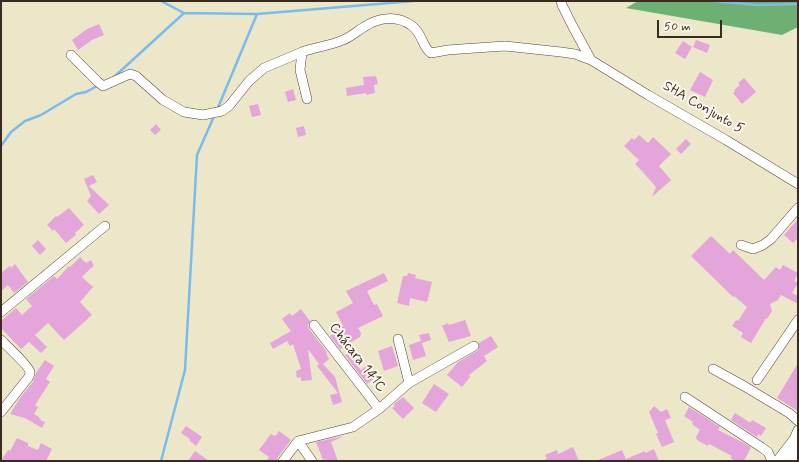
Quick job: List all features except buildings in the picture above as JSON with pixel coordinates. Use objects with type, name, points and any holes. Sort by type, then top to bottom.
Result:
[{"type":"street","points":[[562,3],[591,60]]},
{"type":"street","name":"SHA Conjunto 5","points":[[302,52],[343,40],[375,20],[385,18],[402,21],[412,26],[421,35],[426,48],[431,53],[448,50],[505,46],[575,54],[591,60],[798,184]]},
{"type":"street","points":[[71,55],[103,86],[130,74],[136,76],[163,100],[184,112],[203,115],[222,112],[229,106],[249,81],[264,68],[302,52],[300,70],[307,99]]},
{"type":"street","points":[[741,245],[753,249],[763,245],[771,239],[798,208]]},
{"type":"street","points":[[1,312],[105,226]]},
{"type":"street","points":[[757,380],[798,320]]},
{"type":"street","name":"Chácara 141C","points":[[314,325],[379,409]]},
{"type":"street","points":[[398,339],[409,383]]},
{"type":"street","points":[[1,340],[30,372],[28,378],[1,412]]},
{"type":"street","points":[[283,461],[298,441],[353,427],[379,409],[409,383],[474,346]]},
{"type":"street","points":[[713,369],[789,413],[798,421]]},
{"type":"street","points":[[685,397],[768,452],[772,461]]},
{"type":"street","points":[[777,461],[794,439],[798,430]]},
{"type":"street","points":[[298,441],[312,461]]},
{"type":"green space","points":[[638,1],[798,1],[798,27],[782,35],[626,8]]},
{"type":"waterway","points":[[161,1],[184,13],[257,14],[414,1]]},
{"type":"waterway","points":[[713,1],[757,5],[798,4]]},
{"type":"waterway","points":[[114,77],[184,13]]},
{"type":"waterway","points":[[217,110],[257,14]]},
{"type":"waterway","points":[[1,146],[11,132],[25,121],[41,115],[76,94],[86,92],[99,85]]},
{"type":"waterway","points":[[161,461],[185,370],[197,155],[215,114]]}]
